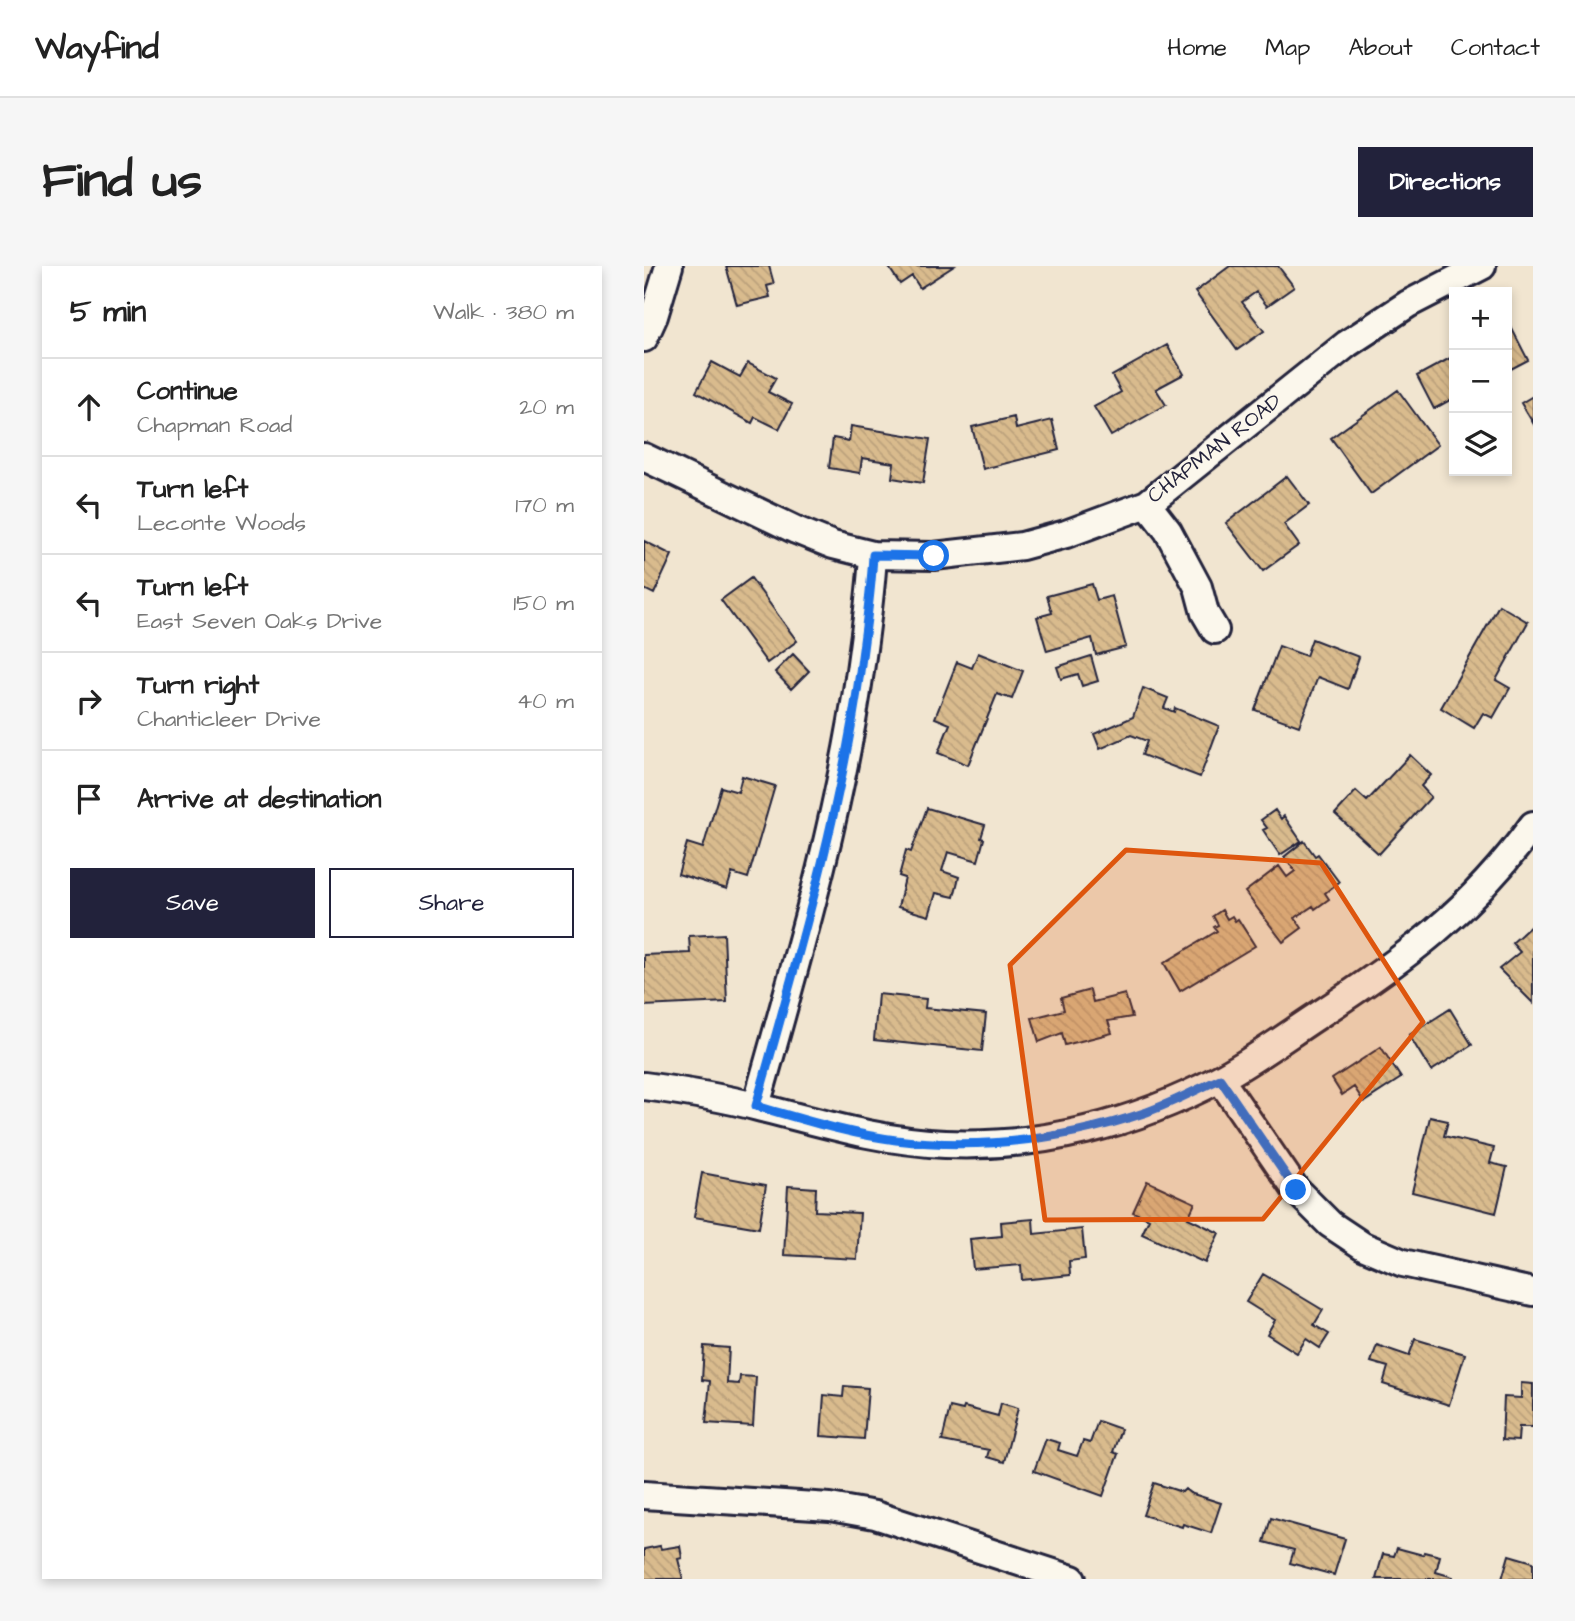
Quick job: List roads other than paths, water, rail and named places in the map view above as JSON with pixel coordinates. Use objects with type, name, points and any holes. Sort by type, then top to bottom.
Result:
[{"type":"street","points":[[644,338],[654,316],[669,266]]},
{"type":"street","name":"CHAPMAN ROAD","points":[[644,457],[796,530],[833,545],[873,555],[934,556],[1022,546],[1066,534],[1147,503],[1347,344],[1408,304],[1482,266]]},
{"type":"street","points":[[1147,503],[1168,531],[1198,587],[1205,612],[1215,630]]},
{"type":"street","points":[[756,1106],[842,782],[872,590],[873,555]]},
{"type":"street","points":[[644,1086],[756,1106],[848,1131],[894,1140],[991,1144],[1040,1140],[1089,1130],[1150,1111],[1220,1079],[1389,969],[1431,936],[1493,876],[1533,825]]},
{"type":"street","points":[[1220,1079],[1296,1190],[1330,1224],[1363,1246],[1403,1263],[1533,1292]]},
{"type":"street","points":[[644,1495],[830,1507],[875,1515],[1072,1579]]}]
